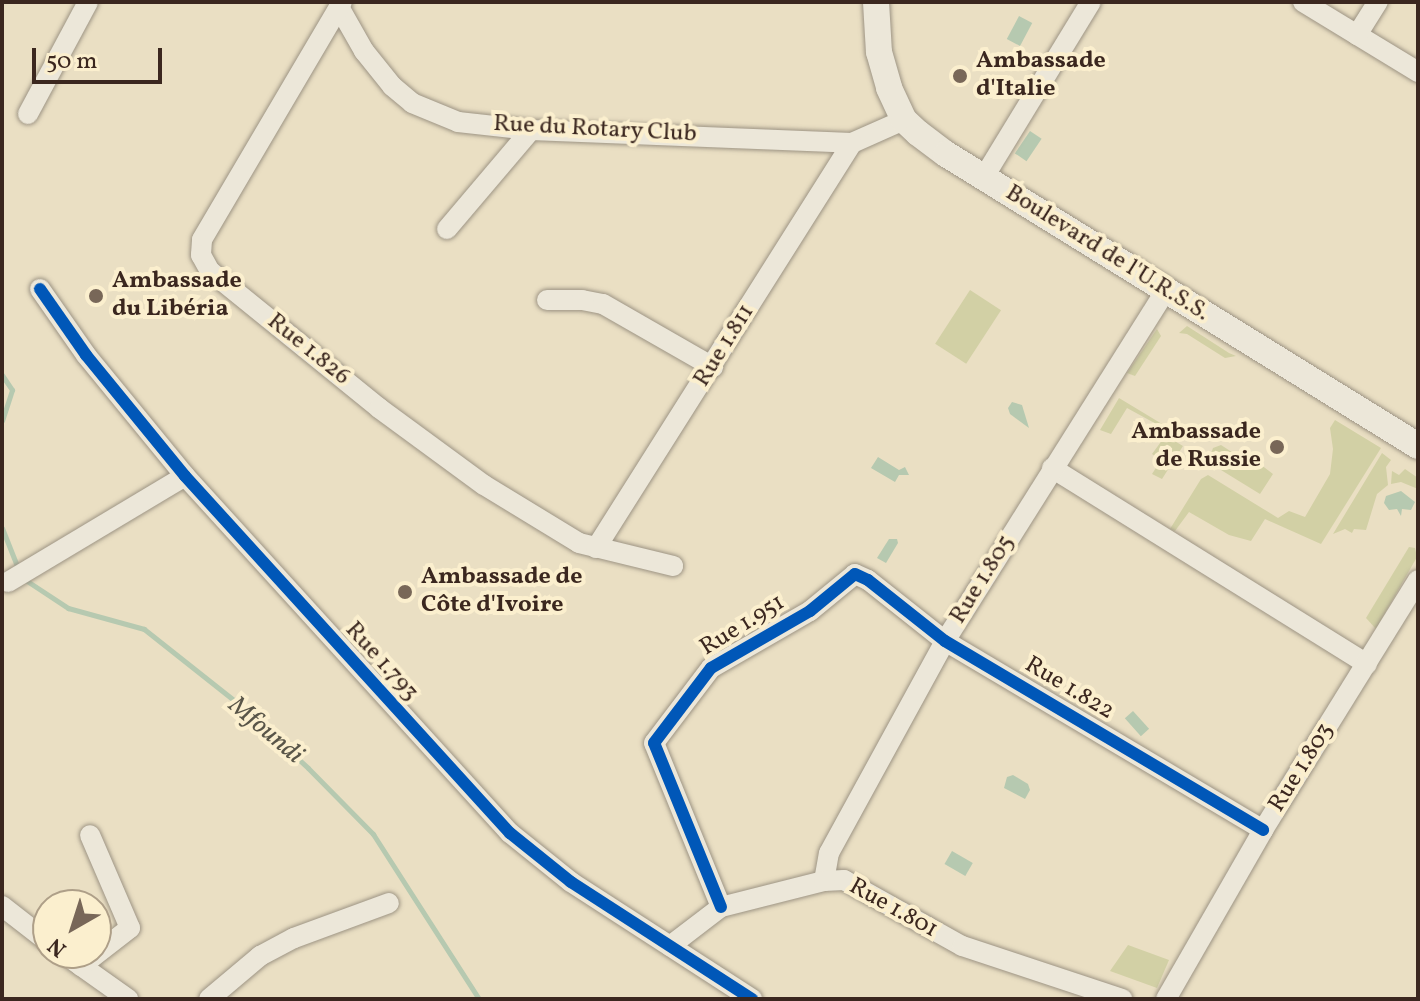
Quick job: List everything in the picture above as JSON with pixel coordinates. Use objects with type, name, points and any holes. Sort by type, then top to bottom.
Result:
[{"type":"street","name":"Boulevard de l'U.R.S.S.","points":[[876,2],[879,52],[889,88],[904,120],[946,154],[1418,446]]},
{"type":"street","points":[[984,177],[1091,2]]},
{"type":"street","points":[[1303,2],[1418,72]]},
{"type":"street","points":[[1357,35],[1378,2]]},
{"type":"street","points":[[28,114],[83,4]]},
{"type":"street","name":"Rue du Rotary Club","points":[[340,5],[364,51],[392,86],[412,103],[458,122],[531,130],[820,139],[852,143],[904,120]]},
{"type":"street","name":"Rue 1.826","points":[[340,5],[202,240],[201,255],[210,271],[379,408],[484,485],[579,543],[673,566]]},
{"type":"street","points":[[447,229],[531,130]]},
{"type":"street","name":"Rue 1.811","points":[[596,548],[852,143]]},
{"type":"street","name":"Rue 1.793","points":[[40,289],[86,355],[185,476],[510,833],[571,882],[752,999]]},
{"type":"street","name":"Rue 1.805","points":[[824,881],[829,853],[945,641],[1165,291]]},
{"type":"street","points":[[547,300],[582,300],[603,304],[713,367]]},
{"type":"street","points":[[1052,468],[1367,664]]},
{"type":"street","points":[[8,582],[185,476]]},
{"type":"street","name":"Rue 1.822","points":[[860,575],[945,641],[1263,830]]},
{"type":"street","name":"Rue 1.951","points":[[721,907],[654,743],[711,668],[810,611],[849,577],[860,575]]},
{"type":"street","name":"Rue 1.803","points":[[1166,999],[1263,830],[1418,580]]},
{"type":"street","points":[[90,835],[130,928],[112,942]]},
{"type":"street","name":"Rue 1.801","points":[[670,946],[721,907],[824,881],[844,880],[864,888],[893,910],[962,946],[1122,999]]},
{"type":"street","points":[[209,999],[271,950],[389,903]]},
{"type":"street","points":[[2,906],[32,929]]},
{"type":"street","points":[[85,969],[128,999]]},
{"type":"shaded area","points":[[1019,16],[1032,23],[1020,46],[1007,39]]},
{"type":"shaded area","points":[[1030,131],[1042,139],[1027,161],[1015,153]]},
{"type":"shaded area","points":[[970,290],[1001,310],[966,364],[935,344]]},
{"type":"shaded area","points":[[1187,326],[1236,356],[1225,358],[1187,334],[1179,333]]},
{"type":"shaded area","points":[[1157,329],[1161,336],[1135,376],[1127,373]]},
{"type":"shaded area","points":[[1119,398],[1167,427],[1163,434],[1183,446],[1162,479],[1152,474],[1161,460],[1152,454],[1163,439],[1159,435],[1160,426],[1127,408],[1111,434],[1100,430]]},
{"type":"shaded area","points":[[1012,402],[1022,405],[1029,428],[1010,414],[1008,408]]},
{"type":"shaded area","points":[[1335,420],[1381,448],[1321,544],[1265,519],[1251,541],[1229,535],[1189,512],[1175,531],[1170,529],[1201,479],[1208,475],[1278,518],[1289,511],[1305,517],[1330,474],[1333,449],[1330,428]]},
{"type":"shaded area","points":[[1221,445],[1241,458],[1252,458],[1273,474],[1260,494],[1208,462],[1213,448]]},
{"type":"shaded area","points":[[1382,453],[1391,460],[1386,467],[1388,485],[1377,494],[1366,530],[1354,529],[1352,533],[1345,529],[1333,534]]},
{"type":"shaded area","points":[[878,457],[899,470],[905,467],[909,475],[899,475],[895,482],[871,468]]},
{"type":"shaded area","points":[[1405,469],[1418,478],[1418,489],[1401,482],[1391,484],[1392,471],[1399,475]]},
{"type":"shaded area","points":[[1401,491],[1415,502],[1411,510],[1402,509],[1401,516],[1397,509],[1389,510],[1384,503],[1386,496]]},
{"type":"shaded area","points":[[889,539],[897,539],[898,543],[886,563],[877,558]]},
{"type":"shaded area","points":[[1409,547],[1415,548],[1417,557],[1376,629],[1366,618]]},
{"type":"shaded area","points":[[1133,711],[1149,729],[1141,736],[1125,718]]},
{"type":"shaded area","points":[[1013,775],[1028,784],[1030,790],[1025,799],[1004,788],[1007,777]]},
{"type":"shaded area","points":[[952,851],[973,863],[965,876],[944,864]]},
{"type":"shaded area","points":[[1128,945],[1169,960],[1157,988],[1110,971]]},
{"type":"waterway","name":"Mfoundi","points":[[2,375],[12,390],[2,420]]},
{"type":"waterway","name":"Mfoundi","points":[[2,528],[19,571]]},
{"type":"waterway","name":"Mfoundi","points":[[24,579],[68,608],[144,629],[235,701],[308,768],[373,834],[479,999]]},
{"type":"cycle path","points":[[40,289],[86,355],[185,476],[510,833],[571,882],[752,999]]},
{"type":"cycle path","points":[[721,907],[654,743],[711,668],[810,611],[855,574],[868,580],[945,641],[1263,830]]},
{"type":"place","name":"Ambassade d'Italie","points":[[960,76]]},
{"type":"place","name":"Ambassade du Libéria","points":[[96,296]]},
{"type":"place","name":"Ambassade de Russie","points":[[1277,447]]},
{"type":"place","name":"Ambassade de Côte d'Ivoire","points":[[405,592]]}]
